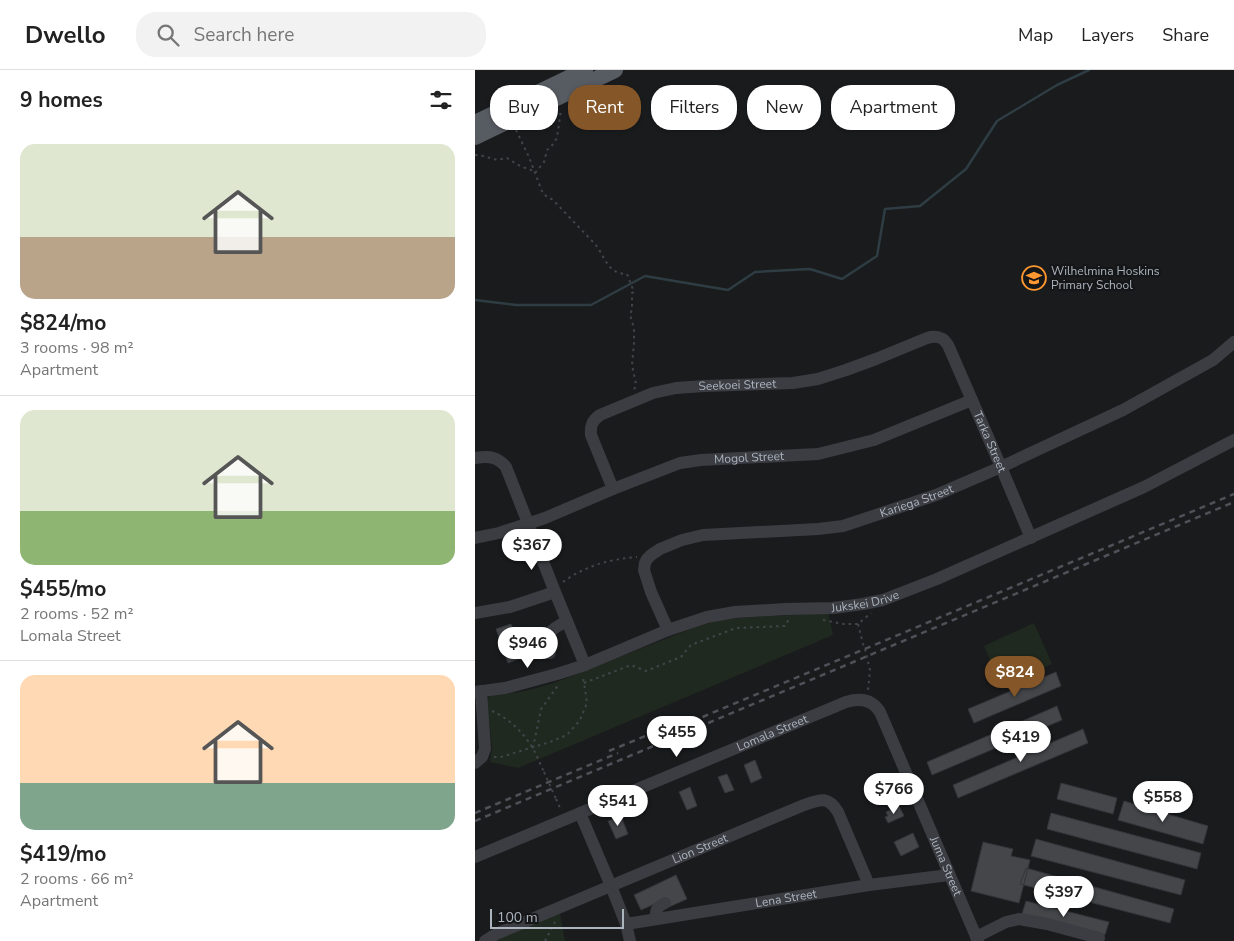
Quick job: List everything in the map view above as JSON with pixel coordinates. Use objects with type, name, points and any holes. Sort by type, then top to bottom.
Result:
[{"type":"main road","points":[[475,123],[585,70]]},
{"type":"main road","points":[[558,97],[615,70]]},
{"type":"main road","points":[[475,137],[490,130]]},
{"type":"street","name":"Seekoei Street","points":[[613,489],[590,428],[595,419],[601,415],[638,399],[676,388],[793,383],[818,379],[936,336],[942,338],[948,346]]},
{"type":"street","name":"Kariega Street","points":[[647,559],[655,552],[671,544],[703,535],[843,526],[936,495],[1123,410],[1213,360],[1234,342]]},
{"type":"street","name":"Tarka Street","points":[[948,346],[1031,538]]},
{"type":"street","name":"Mogol Street","points":[[475,538],[499,533],[545,518],[671,466],[689,462],[818,454],[873,440],[972,400]]},
{"type":"street","name":"Jukskei Drive","points":[[478,692],[528,683],[577,667],[690,622],[719,615],[735,612],[833,608],[883,600],[937,579],[1145,487],[1234,440]]},
{"type":"street","points":[[475,458],[490,456],[497,458],[506,467],[567,621],[577,667]]},
{"type":"street","points":[[647,559],[644,566],[645,574],[668,630]]},
{"type":"street","points":[[475,613],[510,607],[555,592]]},
{"type":"street","points":[[550,653],[547,640],[548,635],[554,628],[567,621]]},
{"type":"street","points":[[478,692],[483,706],[485,749],[478,760]]},
{"type":"street","name":"Lomala Street","points":[[475,858],[846,702],[855,699],[864,700]]},
{"type":"street","name":"Juma Street","points":[[864,700],[877,707],[893,740],[977,939]]},
{"type":"street","name":"Lion Street","points":[[485,941],[496,934],[804,804],[816,801],[823,800],[831,803],[838,812],[869,885]]},
{"type":"street","points":[[580,813],[626,924],[630,941]]},
{"type":"street","name":"Lena Street","points":[[626,924],[869,885],[949,875]]},
{"type":"street","points":[[656,919],[655,912],[657,908],[665,903]]},
{"type":"street","points":[[977,939],[1006,922],[1019,919],[1047,924],[1099,938]]},
{"type":"path","points":[[535,173],[544,162],[547,150],[557,138],[563,95]]},
{"type":"path","points":[[517,130],[543,194],[553,200],[595,244],[608,265],[616,272],[627,274],[634,292],[632,293],[632,309],[630,314],[634,328],[632,365],[636,384],[634,390],[638,399]]},
{"type":"path","points":[[475,155],[497,160],[507,158],[535,173]]},
{"type":"path","points":[[555,592],[563,582],[602,562],[637,557],[647,559]]},
{"type":"path","points":[[584,682],[631,665],[646,671],[681,657],[691,645],[736,628],[785,626],[795,609]]},
{"type":"path","points":[[858,624],[870,670],[868,691],[864,700]]},
{"type":"path","points":[[478,760],[501,757],[533,748],[567,735],[580,720],[587,703],[584,682],[577,667],[541,709],[533,748]]},
{"type":"path","points":[[483,706],[505,717],[527,739],[533,748],[560,808]]},
{"type":"path","points":[[545,941],[563,906]]},
{"type":"green space","points":[[828,613],[833,635],[518,768],[490,762],[492,748],[487,701],[490,696],[525,691],[554,683],[693,628],[720,620]]},
{"type":"green space","points":[[1034,623],[1052,664],[1002,687],[984,646]]},
{"type":"green space","points":[[560,913],[565,941],[491,941]]},
{"type":"building","points":[[511,624],[515,634],[532,627],[538,644],[521,650],[524,657],[508,663],[496,629]]},
{"type":"building","points":[[1056,672],[1061,686],[974,723],[968,709]]},
{"type":"building","points":[[1057,706],[1062,720],[932,775],[927,762]]},
{"type":"building","points":[[1083,729],[1088,743],[958,798],[953,785]]},
{"type":"building","points":[[755,760],[762,778],[751,783],[744,765]]},
{"type":"building","points":[[727,774],[734,790],[725,793],[718,777]]},
{"type":"building","points":[[1061,783],[1117,798],[1113,814],[1057,799]]},
{"type":"building","points":[[690,787],[697,806],[687,810],[679,792]]},
{"type":"building","points":[[1124,801],[1208,826],[1203,844],[1118,820]]},
{"type":"building","points":[[899,806],[904,816],[888,823],[885,817],[888,816],[886,812]]},
{"type":"building","points":[[1051,813],[1201,853],[1197,869],[1047,829]]},
{"type":"building","points":[[621,816],[628,834],[616,839],[608,821]]},
{"type":"building","points":[[913,833],[919,847],[901,856],[894,842]]},
{"type":"building","points":[[1036,839],[1185,880],[1181,895],[1031,856]]},
{"type":"building","points":[[983,842],[1013,849],[1011,856],[1030,860],[1019,903],[971,891]]},
{"type":"building","points":[[1026,868],[1174,909],[1170,923],[1020,884]]},
{"type":"building","points":[[676,875],[687,899],[669,907],[666,899],[641,910],[634,895]]},
{"type":"building","points":[[1026,901],[1109,922],[1105,935],[1021,917]]},
{"type":"waterway","points":[[475,300],[516,305],[591,305],[645,276],[728,290],[755,272],[810,269],[842,279],[877,256],[885,209],[920,206],[966,169],[997,121],[1057,85],[1089,70]]},
{"type":"railway","points":[[662,734],[1234,494]]},
{"type":"railway","points":[[475,821],[1234,502]]},
{"type":"railway","points":[[609,751],[667,727]]},
{"type":"railway","points":[[475,813],[618,753]]},
{"type":"place","name":"Wilhelmina Hoskins Primary School","points":[[1034,278]]}]
